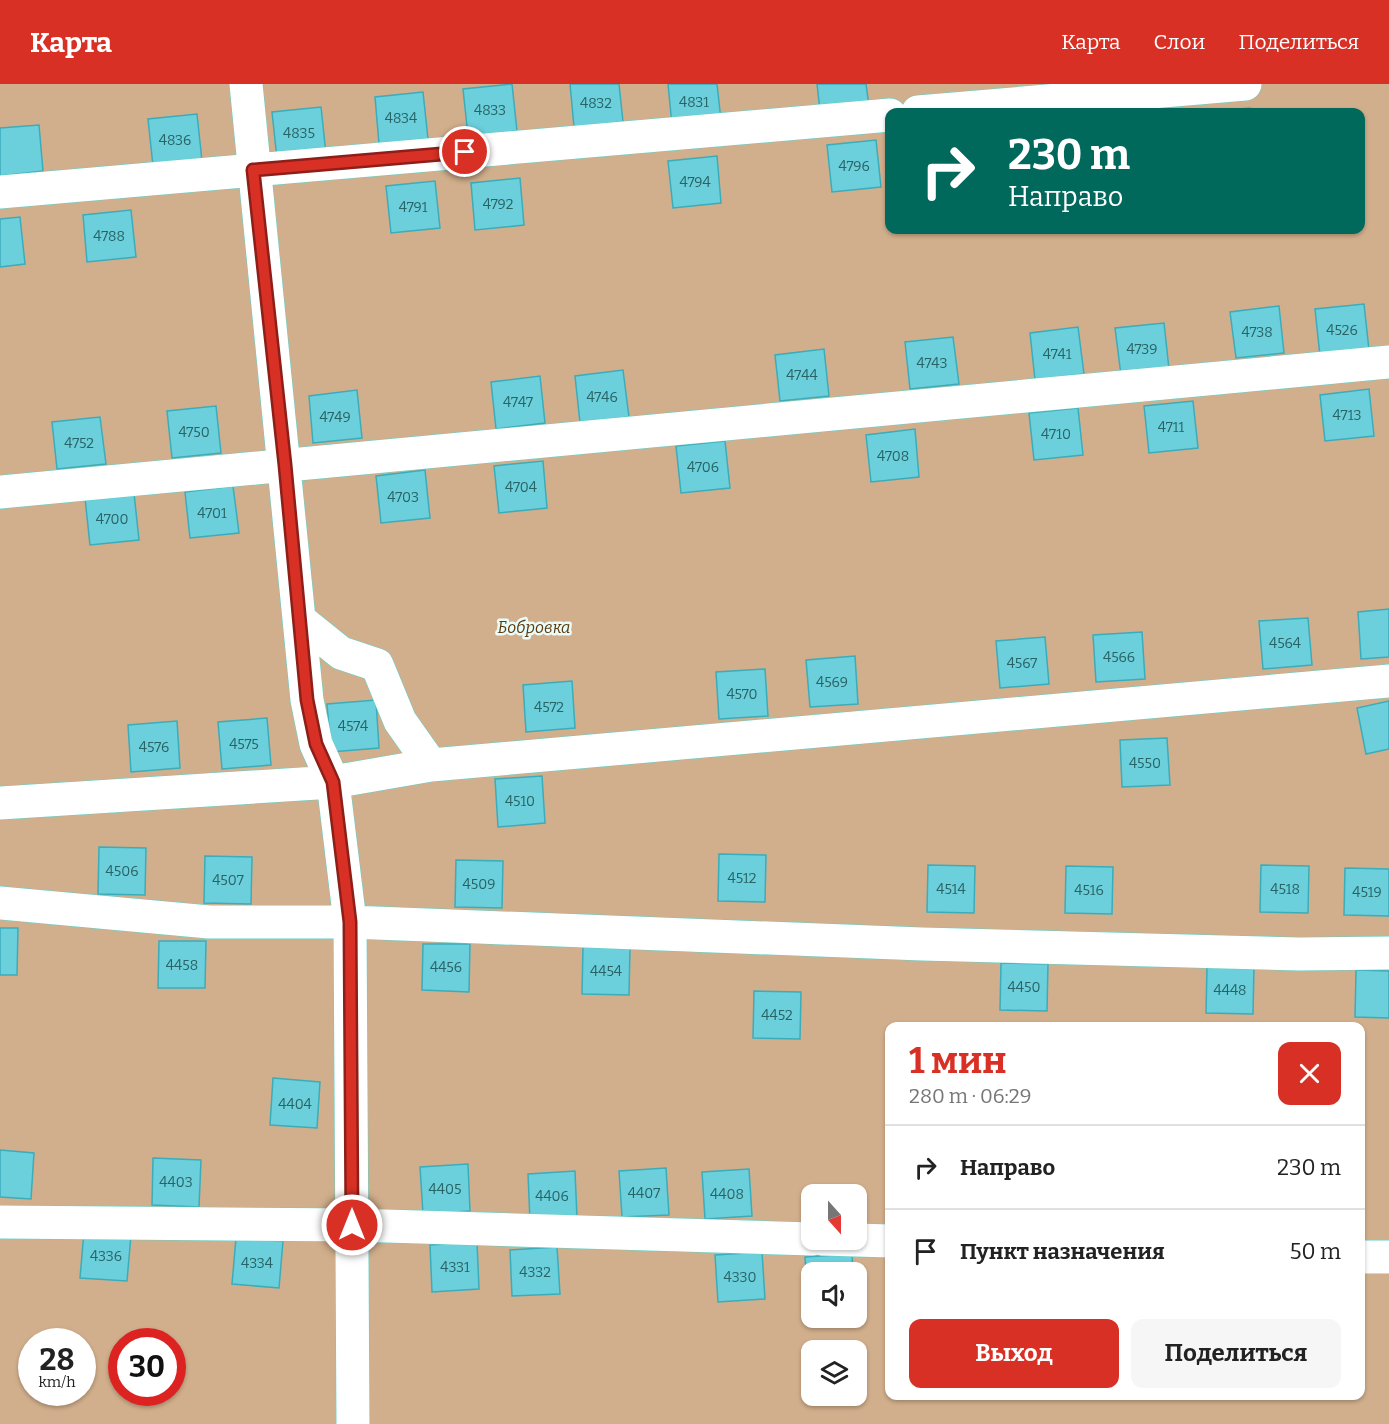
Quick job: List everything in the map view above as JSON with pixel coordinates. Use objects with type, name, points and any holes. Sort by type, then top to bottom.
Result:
[{"type":"street","points":[[246,84],[307,700],[316,744],[333,782],[350,922],[353,1424]]},
{"type":"street","points":[[965,108],[1245,84]]},
{"type":"street","points":[[0,192],[885,115]]},
{"type":"street","points":[[0,492],[1389,362]]},
{"type":"street","points":[[300,620],[341,653],[377,665],[400,721],[431,765]]},
{"type":"street","points":[[307,700],[341,653]]},
{"type":"street","points":[[0,803],[333,782],[431,765],[1389,681]]},
{"type":"street","points":[[0,903],[209,922],[350,922],[922,944],[1287,954],[1389,953]]},
{"type":"street","points":[[0,1222],[352,1225],[801,1239]]},
{"type":"street","points":[[867,1240],[885,1241]]},
{"type":"street","points":[[1365,1257],[1389,1257]]},
{"type":"green space","name":"Бобровка","points":[[0,84],[1389,84],[1389,1424],[0,1424]]},
{"type":"building","points":[[512,84],[517,131],[468,136],[463,89]]},
{"type":"building","points":[[570,84],[619,84],[623,122],[574,127]]},
{"type":"building","points":[[668,84],[717,84],[721,120],[672,125]]},
{"type":"building","points":[[817,84],[866,84],[869,106],[820,111]]},
{"type":"building","points":[[423,92],[428,139],[379,144],[375,97]]},
{"type":"building","points":[[321,107],[326,154],[277,159],[272,112]]},
{"type":"building","points":[[197,114],[202,161],[153,166],[148,119]]},
{"type":"building","points":[[39,125],[43,171],[0,176],[0,128]]},
{"type":"building","points":[[876,140],[881,187],[832,192],[827,145]]},
{"type":"building","points":[[717,156],[721,203],[673,208],[668,161]]},
{"type":"building","points":[[520,178],[524,225],[475,230],[471,183]]},
{"type":"building","points":[[435,181],[440,228],[391,233],[386,186]]},
{"type":"building","points":[[131,210],[136,257],[87,262],[83,215]]},
{"type":"building","points":[[20,217],[25,264],[0,267],[0,219]]},
{"type":"building","points":[[1364,304],[1369,350],[1320,356],[1315,309]]},
{"type":"building","points":[[1279,306],[1284,353],[1236,358],[1230,312]]},
{"type":"building","points":[[1164,323],[1169,369],[1121,375],[1115,328]]},
{"type":"building","points":[[1078,327],[1084,374],[1035,380],[1030,333]]},
{"type":"building","points":[[953,337],[959,384],[910,389],[905,342]]},
{"type":"building","points":[[824,349],[829,396],[780,401],[775,355]]},
{"type":"building","points":[[623,370],[629,417],[580,423],[575,376]]},
{"type":"building","points":[[540,376],[545,423],[496,429],[491,382]]},
{"type":"building","points":[[1369,389],[1374,436],[1325,441],[1320,395]]},
{"type":"building","points":[[357,390],[362,438],[313,443],[309,396]]},
{"type":"building","points":[[1193,401],[1198,448],[1149,453],[1144,406]]},
{"type":"building","points":[[216,406],[221,453],[172,458],[167,411]]},
{"type":"building","points":[[1078,408],[1083,455],[1034,460],[1029,413]]},
{"type":"building","points":[[100,417],[106,464],[57,469],[52,422]]},
{"type":"building","points":[[915,429],[919,477],[871,482],[866,435]]},
{"type":"building","points":[[725,441],[730,488],[681,493],[676,446]]},
{"type":"building","points":[[543,461],[547,508],[499,513],[494,466]]},
{"type":"building","points":[[425,470],[430,518],[381,523],[376,476]]},
{"type":"building","points":[[233,486],[239,533],[190,538],[185,492]]},
{"type":"building","points":[[134,493],[139,540],[90,545],[85,498]]},
{"type":"building","points":[[1389,609],[1389,657],[1361,659],[1358,612]]},
{"type":"building","points":[[1308,618],[1312,665],[1263,669],[1259,621]]},
{"type":"building","points":[[1142,632],[1145,679],[1096,682],[1093,635]]},
{"type":"building","points":[[1045,637],[1049,684],[1000,688],[996,641]]},
{"type":"building","points":[[855,656],[858,704],[810,707],[806,660]]},
{"type":"building","points":[[765,669],[768,716],[719,719],[716,672]]},
{"type":"building","points":[[572,681],[575,728],[526,732],[523,685]]},
{"type":"building","points":[[376,700],[379,748],[331,752],[327,704]]},
{"type":"building","points":[[1389,701],[1389,749],[1366,754],[1357,708]]},
{"type":"building","points":[[267,718],[271,765],[222,769],[218,722]]},
{"type":"building","points":[[177,721],[180,768],[131,772],[128,725]]},
{"type":"building","points":[[1167,738],[1170,785],[1122,787],[1120,740]]},
{"type":"building","points":[[542,776],[545,823],[498,827],[495,779]]},
{"type":"building","points":[[99,847],[146,848],[145,895],[98,894]]},
{"type":"building","points":[[719,854],[766,855],[765,902],[718,901]]},
{"type":"building","points":[[205,856],[252,857],[251,904],[204,903]]},
{"type":"building","points":[[456,860],[503,861],[502,908],[455,907]]},
{"type":"building","points":[[928,865],[975,866],[974,913],[927,912]]},
{"type":"building","points":[[1261,865],[1309,866],[1308,913],[1260,912]]},
{"type":"building","points":[[1066,866],[1113,867],[1112,914],[1065,913]]},
{"type":"building","points":[[1345,868],[1389,869],[1389,916],[1344,915]]},
{"type":"building","points":[[0,928],[18,928],[17,975],[0,975]]},
{"type":"building","points":[[159,941],[206,941],[205,988],[158,988]]},
{"type":"building","points":[[423,944],[470,944],[469,992],[422,990]]},
{"type":"building","points":[[583,947],[630,948],[629,995],[582,994]]},
{"type":"building","points":[[1001,963],[1048,964],[1047,1011],[1000,1010]]},
{"type":"building","points":[[1207,966],[1254,967],[1253,1014],[1206,1013]]},
{"type":"building","points":[[1356,970],[1389,971],[1389,1018],[1355,1017]]},
{"type":"building","points":[[754,991],[801,992],[800,1039],[753,1038]]},
{"type":"building","points":[[273,1078],[320,1082],[317,1128],[270,1125]]},
{"type":"building","points":[[0,1150],[34,1153],[31,1199],[0,1197]]},
{"type":"building","points":[[153,1158],[201,1160],[199,1207],[152,1205]]},
{"type":"building","points":[[468,1164],[470,1211],[423,1214],[420,1167]]},
{"type":"building","points":[[666,1168],[669,1215],[622,1217],[619,1171]]},
{"type":"building","points":[[749,1169],[752,1216],[705,1219],[702,1172]]},
{"type":"building","points":[[575,1171],[577,1218],[530,1221],[528,1174]]},
{"type":"building","points":[[84,1231],[131,1235],[127,1281],[80,1278]]},
{"type":"building","points":[[236,1238],[283,1241],[279,1288],[232,1284]]},
{"type":"building","points":[[477,1242],[479,1289],[432,1292],[430,1245]]},
{"type":"building","points":[[557,1247],[560,1294],[512,1296],[510,1250]]},
{"type":"building","points":[[762,1252],[765,1299],[718,1302],[715,1255]]},
{"type":"building","points":[[852,1254],[852,1262],[805,1262],[805,1257]]},
{"type":"route","points":[[352,1225],[350,922],[333,782],[316,744],[307,700],[285,465],[253,170],[465,152]]}]
